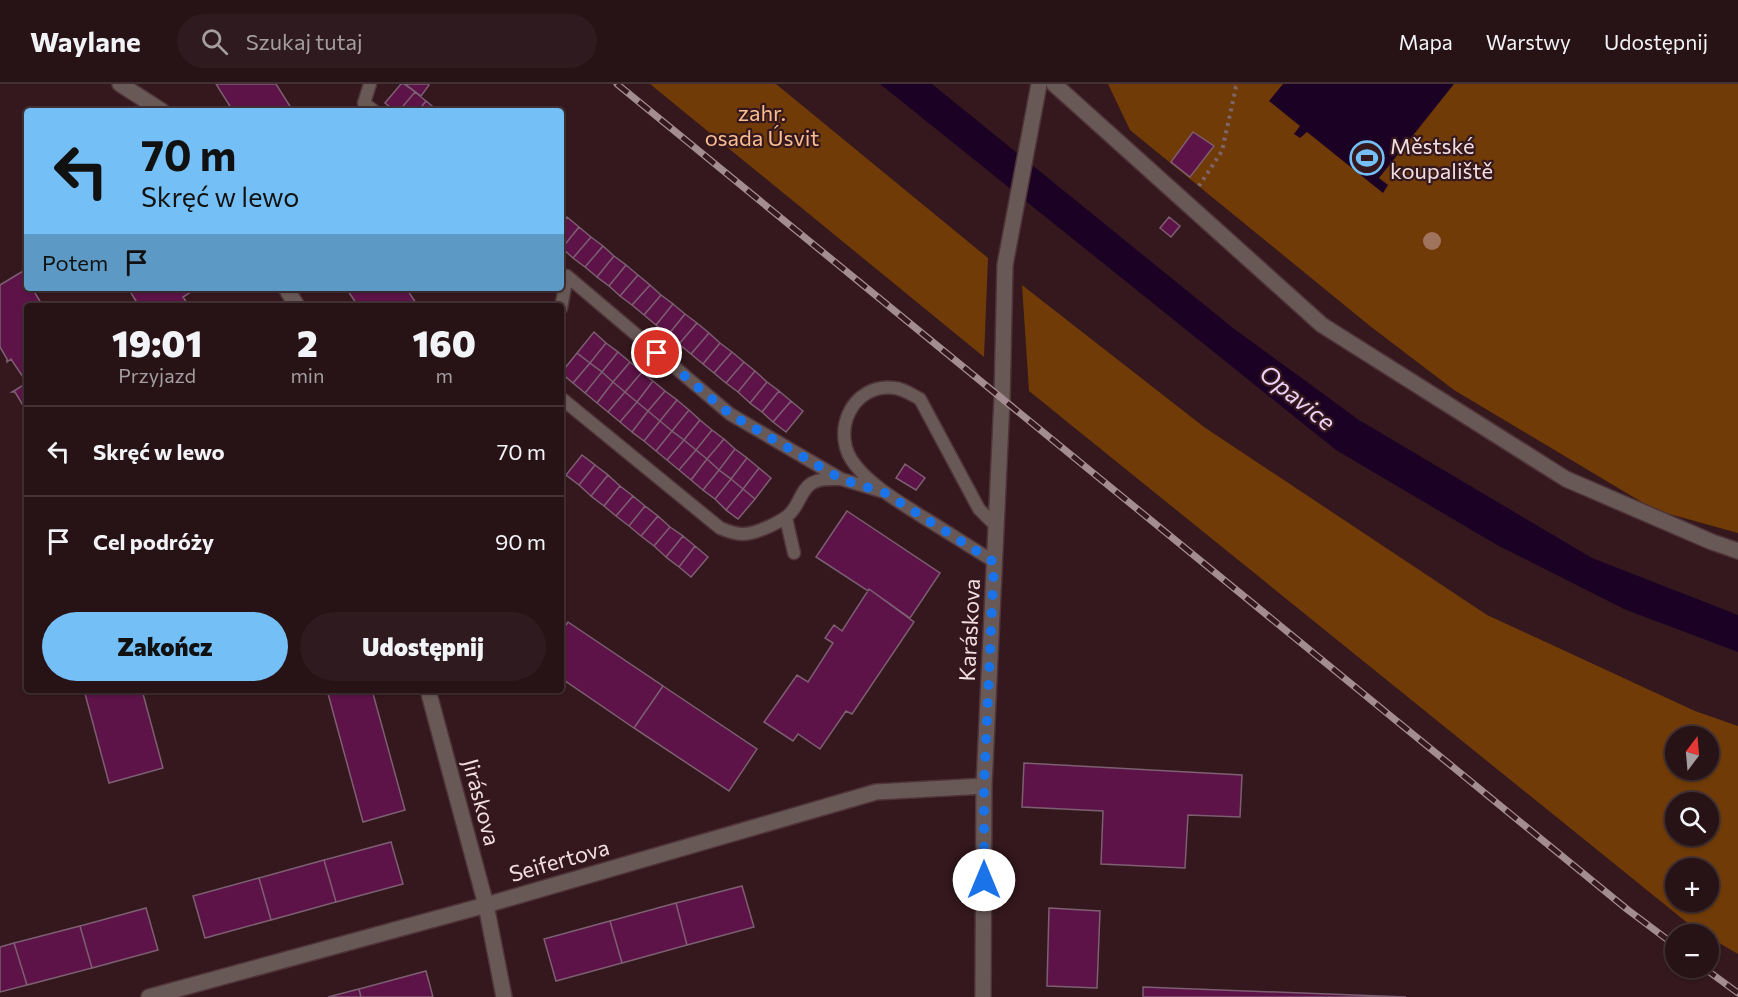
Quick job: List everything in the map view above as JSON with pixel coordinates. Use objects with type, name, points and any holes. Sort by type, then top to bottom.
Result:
[{"type":"street","points":[[120,84],[157,108]]},
{"type":"street","name":"Karáskova","points":[[983,997],[984,786],[1005,265],[1039,84]]},
{"type":"street","points":[[1054,84],[1323,325],[1566,479],[1738,551]]},
{"type":"street","name":"Jiráskova","points":[[429,693],[486,905],[504,997]]},
{"type":"street","name":"Seifertova","points":[[149,997],[486,905],[876,792],[984,786]]},
{"type":"lane","points":[[370,84],[364,102],[371,108]]},
{"type":"lane","points":[[564,274],[730,414],[841,479],[885,493]]},
{"type":"lane","points":[[994,562],[885,493],[856,467],[847,454],[844,428],[847,415],[858,398],[870,391],[895,388],[920,399],[979,509],[996,526]]},
{"type":"lane","points":[[564,400],[720,528],[741,534],[751,534],[786,518],[793,511],[804,490],[811,484],[822,479],[841,479]]},
{"type":"lane","points":[[786,518],[794,553]]},
{"type":"path","points":[[1185,202],[1199,186],[1222,151],[1236,87],[1239,84]]},
{"type":"green space","name":"zahr. osada Úsvit","points":[[650,84],[776,84],[988,258],[984,357]]},
{"type":"green space","name":"Městské koupaliště","points":[[1108,84],[1738,84],[1738,533],[1655,510],[1454,390],[1370,326],[1130,130]]},
{"type":"green space","points":[[1022,285],[1204,427],[1487,615],[1695,711],[1738,726],[1738,954],[1719,943],[1719,924],[1689,924],[1674,912],[1719,912],[1719,858],[1665,858],[1665,905],[1029,391]]},
{"type":"water","name":"Opavice","points":[[880,84],[932,84],[1233,328],[1359,420],[1592,558],[1738,615],[1738,652],[1624,609],[1497,545],[1336,450]]},
{"type":"water","name":"Městské koupaliště","points":[[1283,84],[1454,84],[1379,178],[1388,185],[1383,193],[1307,132],[1300,138],[1294,134],[1300,126],[1269,101]]},
{"type":"building","points":[[216,84],[276,84],[291,108],[231,108]]},
{"type":"building","points":[[401,84],[415,92],[402,108],[391,108],[385,103]]},
{"type":"building","points":[[405,84],[428,84],[429,85],[421,96]]},
{"type":"building","points":[[415,92],[426,101],[420,108],[402,108]]},
{"type":"building","points":[[426,101],[435,108],[420,108]]},
{"type":"building","points":[[1193,132],[1214,146],[1190,177],[1171,162]]},
{"type":"building","points":[[567,217],[579,227],[564,246],[564,221]]},
{"type":"building","points":[[1169,217],[1180,226],[1171,237],[1160,228]]},
{"type":"building","points":[[579,227],[591,237],[573,258],[564,250],[564,246]]},
{"type":"building","points":[[591,237],[603,246],[585,267],[573,258]]},
{"type":"building","points":[[603,246],[614,256],[597,277],[585,267]]},
{"type":"building","points":[[614,256],[626,265],[609,286],[597,277]]},
{"type":"building","points":[[626,265],[638,275],[620,296],[609,286]]},
{"type":"building","points":[[23,271],[24,291],[34,291],[41,303],[24,303],[24,378],[11,359],[7,362],[0,347],[0,285]]},
{"type":"building","points":[[638,275],[650,285],[632,305],[620,296]]},
{"type":"building","points":[[650,285],[661,295],[644,315],[632,305]]},
{"type":"building","points":[[130,291],[192,291],[183,297],[187,303],[137,303]]},
{"type":"building","points":[[348,291],[408,291],[416,303],[356,303]]},
{"type":"building","points":[[661,295],[673,304],[656,325],[644,315]]},
{"type":"building","points":[[673,304],[685,314],[668,335],[656,325]]},
{"type":"building","points":[[685,314],[697,323],[679,344],[668,335]]},
{"type":"building","points":[[697,323],[709,333],[691,354],[679,344]]},
{"type":"building","points":[[594,332],[606,343],[590,363],[577,353]]},
{"type":"building","points":[[709,333],[720,343],[703,364],[691,354]]},
{"type":"building","points":[[606,343],[618,352],[602,372],[590,363]]},
{"type":"building","points":[[720,343],[732,352],[714,373],[703,364]]},
{"type":"building","points":[[618,352],[630,362],[613,382],[602,372]]},
{"type":"building","points":[[732,352],[744,362],[726,383],[714,373]]},
{"type":"building","points":[[577,353],[590,363],[573,383],[564,376],[564,369]]},
{"type":"building","points":[[630,362],[642,372],[625,392],[613,382]]},
{"type":"building","points":[[744,362],[755,371],[738,392],[726,383]]},
{"type":"building","points":[[590,363],[602,372],[585,393],[573,383]]},
{"type":"building","points":[[755,371],[767,382],[750,403],[738,392]]},
{"type":"building","points":[[602,372],[613,382],[597,403],[585,393]]},
{"type":"building","points":[[642,372],[653,381],[637,402],[625,392]]},
{"type":"building","points":[[653,381],[665,391],[648,411],[637,402]]},
{"type":"building","points":[[613,382],[625,392],[608,412],[597,403]]},
{"type":"building","points":[[767,382],[779,391],[762,412],[750,403]]},
{"type":"building","points":[[24,385],[24,407],[15,392],[12,392]]},
{"type":"building","points":[[665,391],[677,400],[660,421],[648,411]]},
{"type":"building","points":[[779,391],[791,401],[773,422],[762,412]]},
{"type":"building","points":[[625,392],[637,402],[620,422],[608,412]]},
{"type":"building","points":[[677,400],[689,410],[672,431],[660,421]]},
{"type":"building","points":[[791,401],[803,411],[786,432],[773,422]]},
{"type":"building","points":[[637,402],[648,411],[632,432],[620,422]]},
{"type":"building","points":[[689,410],[700,420],[684,440],[672,431]]},
{"type":"building","points":[[648,411],[660,421],[644,441],[632,432]]},
{"type":"building","points":[[700,420],[712,430],[696,450],[684,440]]},
{"type":"building","points":[[660,421],[672,431],[656,451],[644,441]]},
{"type":"building","points":[[712,430],[724,439],[707,459],[696,450]]},
{"type":"building","points":[[672,431],[684,440],[667,460],[656,451]]},
{"type":"building","points":[[724,439],[735,449],[719,470],[707,459]]},
{"type":"building","points":[[684,440],[696,450],[679,470],[667,460]]},
{"type":"building","points":[[735,449],[747,458],[731,479],[719,470]]},
{"type":"building","points":[[696,450],[707,459],[691,480],[679,470]]},
{"type":"building","points":[[582,455],[595,465],[579,485],[566,475]]},
{"type":"building","points":[[747,458],[759,468],[743,489],[731,479]]},
{"type":"building","points":[[707,459],[719,470],[703,490],[691,480]]},
{"type":"building","points":[[905,464],[925,478],[916,490],[896,478]]},
{"type":"building","points":[[595,465],[608,475],[591,496],[579,485]]},
{"type":"building","points":[[759,468],[771,478],[755,499],[743,489]]},
{"type":"building","points":[[719,470],[731,479],[715,499],[703,490]]},
{"type":"building","points":[[608,475],[620,486],[604,506],[591,496]]},
{"type":"building","points":[[731,479],[743,489],[726,510],[715,499]]},
{"type":"building","points":[[620,486],[633,496],[616,516],[604,506]]},
{"type":"building","points":[[743,489],[755,499],[738,519],[726,510]]},
{"type":"building","points":[[633,496],[645,506],[629,526],[616,516]]},
{"type":"building","points":[[645,506],[658,516],[641,536],[629,526]]},
{"type":"building","points":[[847,511],[940,573],[910,618],[869,589],[868,591],[816,557]]},
{"type":"building","points":[[658,516],[670,527],[654,546],[641,536]]},
{"type":"building","points":[[670,527],[683,536],[666,557],[654,546]]},
{"type":"building","points":[[683,536],[695,546],[679,567],[666,557]]},
{"type":"building","points":[[695,546],[708,557],[691,577],[679,567]]},
{"type":"building","points":[[869,589],[914,622],[852,714],[846,711],[820,749],[798,734],[793,741],[764,722],[797,675],[808,682],[833,643],[825,638],[834,625],[842,631]]},
{"type":"building","points":[[568,622],[663,686],[634,728],[564,680],[564,628]]},
{"type":"building","points":[[663,686],[757,749],[729,791],[634,728]]},
{"type":"building","points":[[85,693],[143,693],[163,768],[109,783]]},
{"type":"building","points":[[328,693],[373,693],[405,810],[363,822]]},
{"type":"building","points":[[1024,763],[1242,775],[1240,817],[1188,815],[1185,868],[1101,864],[1103,811],[1022,807]]},
{"type":"building","points":[[391,842],[403,884],[336,902],[324,860]]},
{"type":"building","points":[[324,860],[336,902],[271,920],[259,878]]},
{"type":"building","points":[[259,878],[271,920],[205,938],[193,896]]},
{"type":"building","points":[[742,886],[754,927],[687,945],[676,903]]},
{"type":"building","points":[[676,903],[687,945],[622,963],[610,921]]},
{"type":"building","points":[[146,908],[158,950],[92,968],[80,926]]},
{"type":"building","points":[[1049,908],[1100,911],[1097,988],[1047,986]]},
{"type":"building","points":[[610,921],[622,963],[556,981],[544,939]]},
{"type":"building","points":[[80,926],[92,968],[27,985],[14,943]]},
{"type":"building","points":[[14,943],[27,985],[0,992],[0,947]]},
{"type":"building","points":[[426,971],[433,997],[361,997],[359,989]]},
{"type":"building","points":[[1143,987],[1406,997],[1143,997]]},
{"type":"building","points":[[359,989],[361,997],[328,997]]},
{"type":"railway","points":[[617,84],[1628,910],[1665,938]]},
{"type":"railway","points":[[1718,978],[1738,993]]},
{"type":"place","name":"Městské koupaliště","points":[[1367,158]]},
{"type":"route","points":[[657,353],[730,414],[841,479],[885,493],[994,562],[984,786],[984,880]]}]
